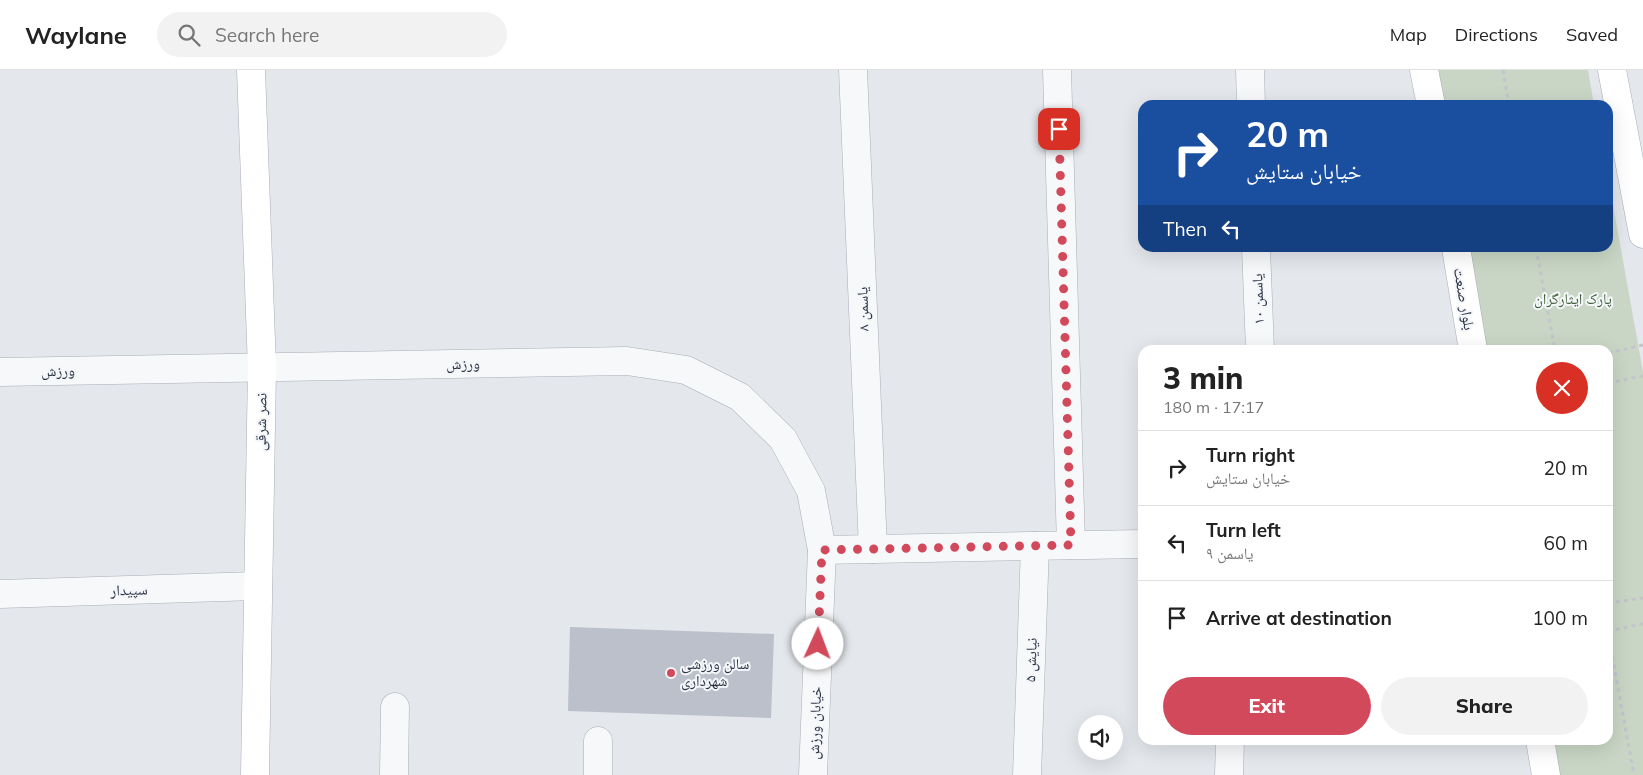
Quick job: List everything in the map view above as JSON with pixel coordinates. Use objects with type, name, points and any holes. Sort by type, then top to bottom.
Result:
[{"type":"street","name":"نصر شرقی","points":[[251,70],[262,368],[256,775]]},
{"type":"street","name":"یاسمن ۸","points":[[853,70],[873,549]]},
{"type":"street","points":[[1057,70],[1071,545]]},
{"type":"street","points":[[1250,70],[1251,100]]},
{"type":"street","points":[[1424,70],[1430,100]]},
{"type":"street","points":[[1612,70],[1643,234]]},
{"type":"street","name":"یاسمن ۱۰","points":[[1256,252],[1260,345]]},
{"type":"street","name":"بلوار صنعت","points":[[1457,252],[1472,345]]},
{"type":"street","name":"ورزش","points":[[0,372],[627,361],[686,370],[740,397],[783,439],[811,491],[822,550]]},
{"type":"street","points":[[822,550],[1138,544]]},
{"type":"street","name":"نیایش ۵","points":[[1027,775],[1035,546]]},
{"type":"street","name":"خیابان ورزش","points":[[813,775],[822,550]]},
{"type":"street","name":"سپیدار","points":[[0,594],[258,586]]},
{"type":"street","points":[[394,775],[396,706]]},
{"type":"street","points":[[598,741],[598,775]]},
{"type":"street","points":[[1230,745],[1230,775]]},
{"type":"street","points":[[1541,745],[1546,775]]},
{"type":"path","points":[[1503,70],[1508,100]]},
{"type":"path","points":[[1537,252],[1554,345]]},
{"type":"path","points":[[1613,352],[1643,346]]},
{"type":"path","points":[[1613,382],[1643,376]]},
{"type":"path","points":[[1613,602],[1643,598]]},
{"type":"path","points":[[1613,631],[1643,624]]},
{"type":"path","points":[[1613,660],[1634,775]]},
{"type":"green space","points":[[1422,70],[1588,70],[1593,100],[1427,100]]},
{"type":"green space","name":"پارک ایثارگران","points":[[1613,205],[1643,372],[1643,775],[1552,775],[1546,745],[1613,745],[1613,345],[1472,345],[1456,252],[1613,252]]},
{"type":"building","name":"سالن ورزشی شهرداری","points":[[570,627],[774,634],[771,718],[568,711]]},
{"type":"place","name":"سالن ورزشی شهرداری","points":[[671,673]]},
{"type":"route","points":[[818,644],[822,550],[1071,545],[1059,129]]}]
